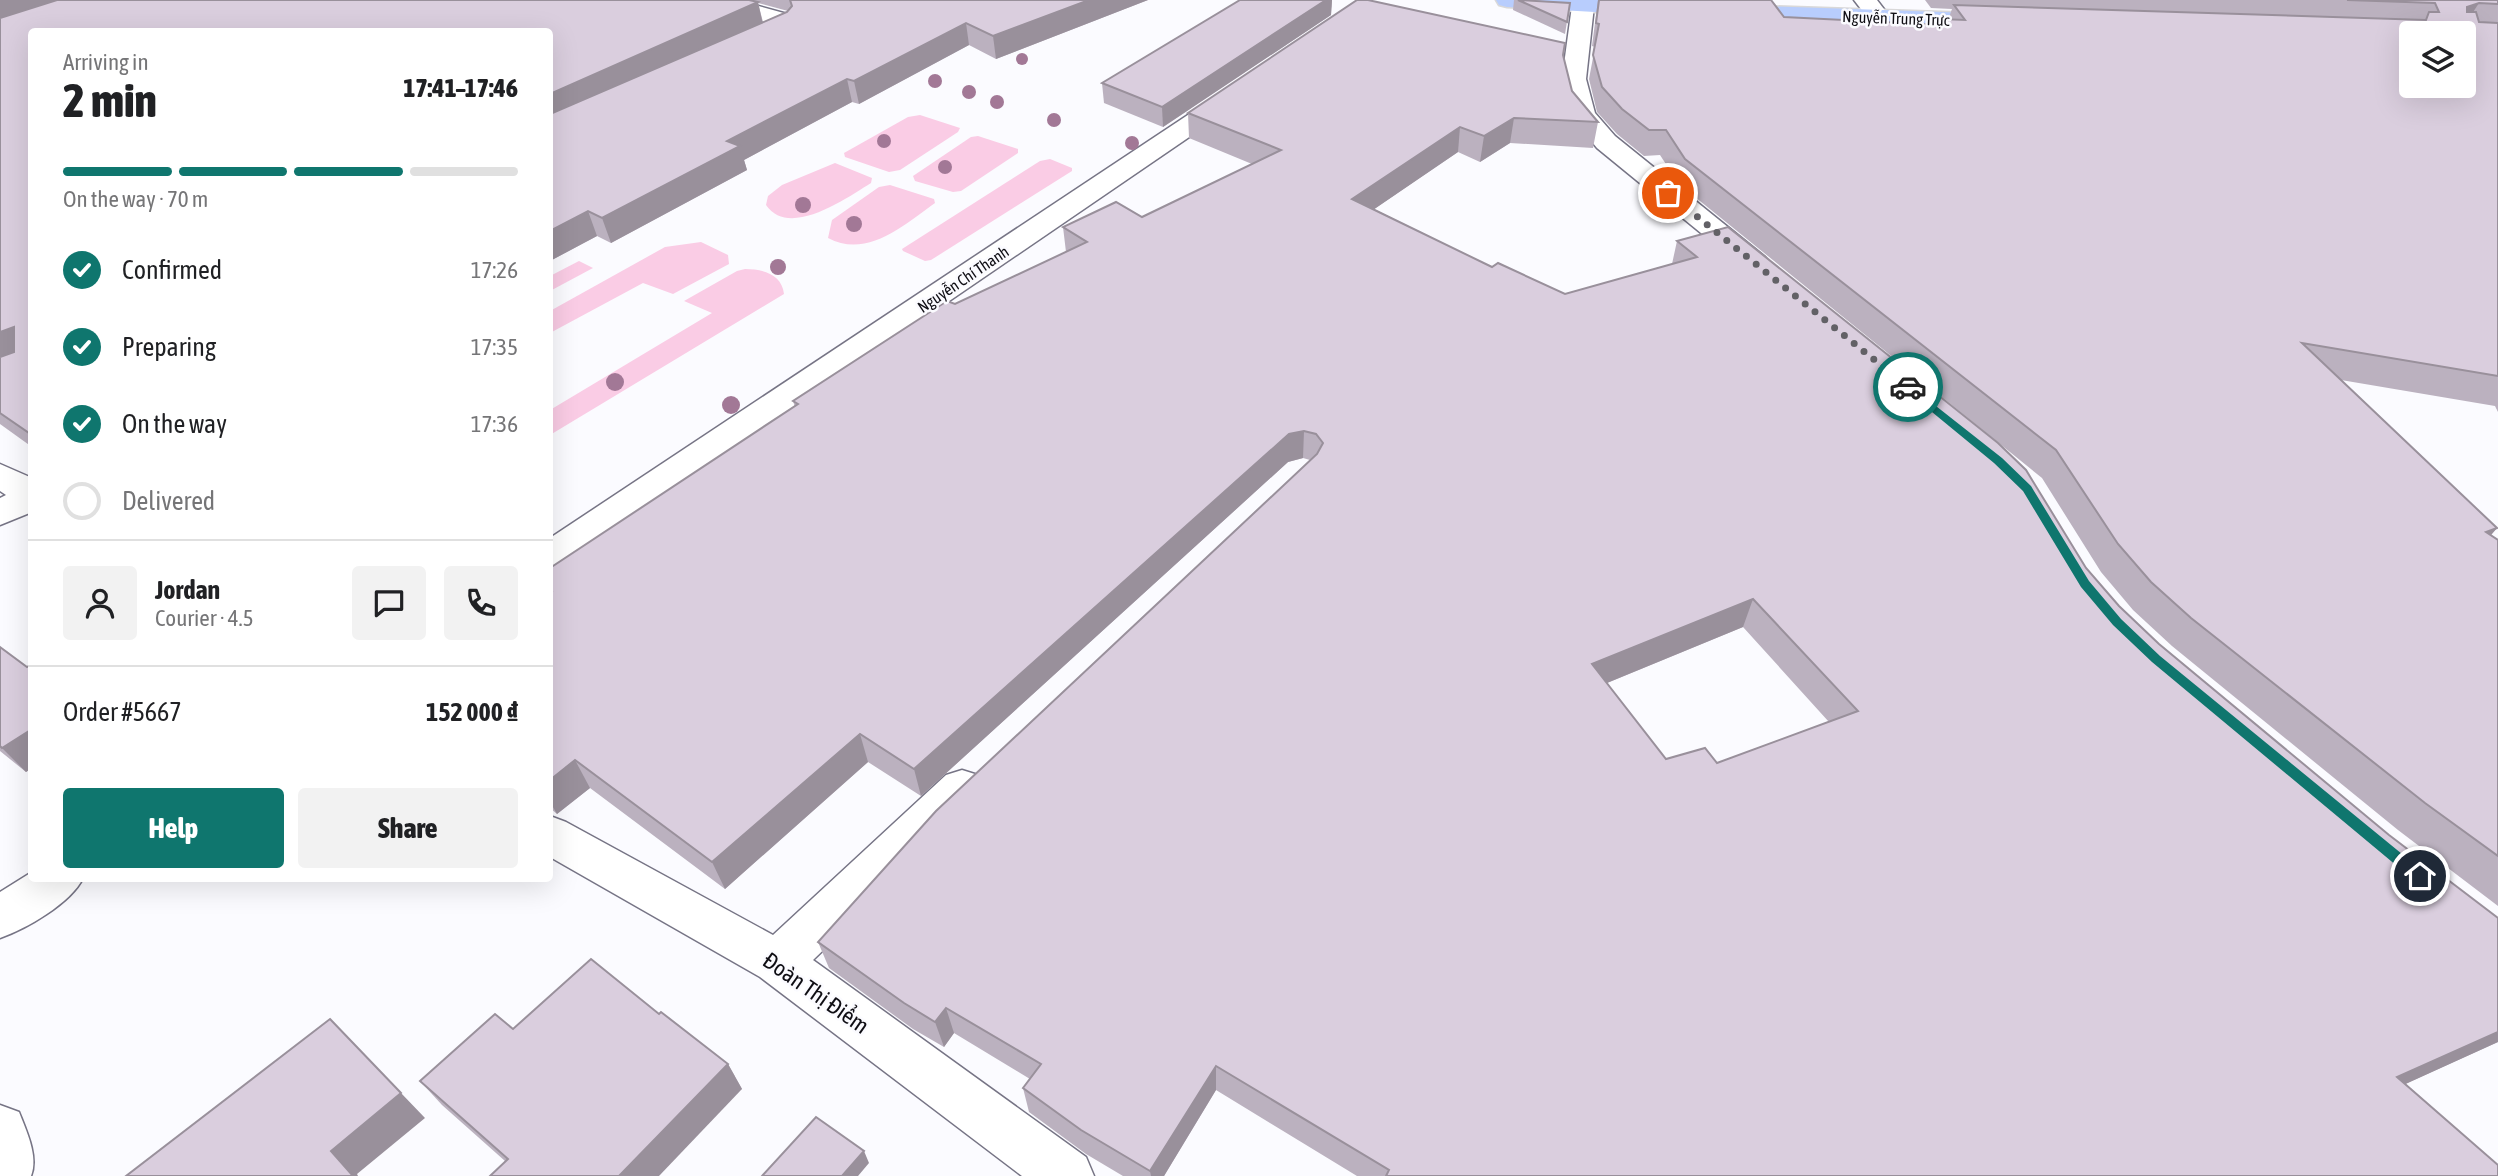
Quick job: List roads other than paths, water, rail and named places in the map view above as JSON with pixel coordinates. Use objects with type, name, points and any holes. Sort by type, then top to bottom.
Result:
[{"type":"main road","points":[[1507,0],[1663,9]]},
{"type":"main road","name":"Nguyễn Trung Trực","points":[[1704,10],[1872,9],[2029,22]]},
{"type":"street","points":[[712,0],[783,20],[784,23],[777,31],[726,54]]},
{"type":"street","points":[[1583,6],[1574,79],[1583,116],[1606,142],[1776,280]]},
{"type":"street","name":"Nguyễn Chí Thanh","points":[[553,554],[1248,86]]},
{"type":"street","points":[[0,476],[28,493]]},
{"type":"street","points":[[0,513],[28,497]]},
{"type":"street","points":[[777,962],[988,764]]},
{"type":"street","name":"Đoàn Thị Điểm","points":[[553,837],[777,962],[1066,1176]]},
{"type":"street","points":[[0,917],[54,882]]},
{"type":"street","points":[[0,1131],[8,1167],[2,1176]]}]
